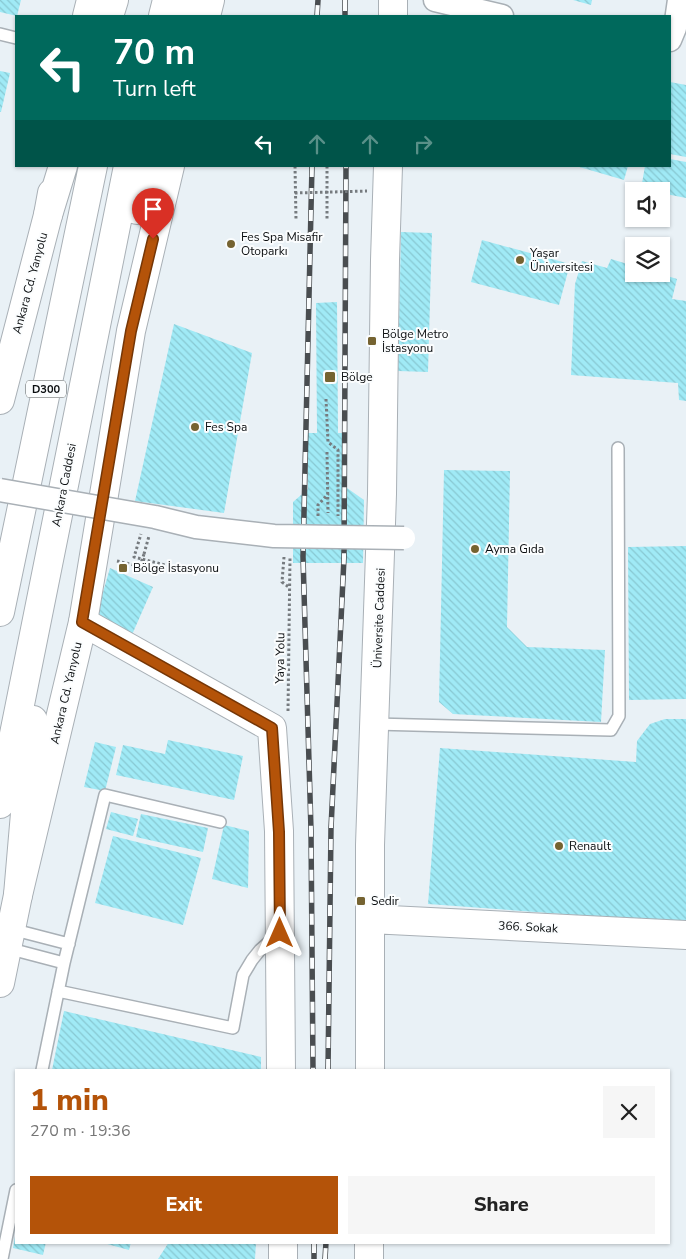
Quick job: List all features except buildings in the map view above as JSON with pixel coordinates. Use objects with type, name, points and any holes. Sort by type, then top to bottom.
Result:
[{"type":"main road","points":[[87,15],[91,0]]},
{"type":"main road","points":[[109,15],[114,0]]},
{"type":"main road","points":[[124,15],[127,0]]},
{"type":"main road","points":[[163,15],[167,0]]},
{"type":"main road","points":[[189,15],[193,0]]},
{"type":"main road","points":[[206,15],[210,0]]},
{"type":"main road","points":[[393,0],[393,15]]},
{"type":"main road","name":"Ankara Cd. Yanyolu","points":[[0,400],[48,215],[57,167]]},
{"type":"main road","points":[[48,215],[63,167]]},
{"type":"main road","name":"D300","points":[[0,612],[93,167]]},
{"type":"main road","name":"Ankara Caddesi","points":[[0,804],[128,167]]},
{"type":"main road","points":[[81,395],[113,302],[148,167]]},
{"type":"main road","name":"Ankara Cd. Yanyolu","points":[[0,982],[18,895],[82,622],[131,331],[170,167]]},
{"type":"main road","name":"Üniversite Caddesi","points":[[370,1069],[370,845],[382,494],[388,167]]},
{"type":"main road","points":[[18,895],[30,744],[57,519]]},
{"type":"main road","points":[[82,622],[272,728],[279,832],[281,1069]]},
{"type":"main road","name":"366. Sokak","points":[[370,919],[686,935]]},
{"type":"main road","points":[[282,1244],[283,1259]]},
{"type":"main road","points":[[369,1244],[369,1259]]},
{"type":"street","points":[[435,0],[498,15]]},
{"type":"street","points":[[671,38],[675,28],[680,0]]},
{"type":"street","points":[[0,490],[155,517],[196,527],[274,536],[404,538]]},
{"type":"lane","points":[[0,34],[15,38]]},
{"type":"lane","points":[[375,724],[611,730],[619,716],[618,448]]},
{"type":"lane","points":[[42,1069],[64,963],[105,795],[220,822]]},
{"type":"lane","points":[[58,990],[233,1028],[243,975],[260,950],[280,933]]},
{"type":"lane","points":[[9,939],[69,944]]},
{"type":"lane","points":[[9,939],[64,963]]},
{"type":"lane","points":[[2,1259],[15,1195]]},
{"type":"path","points":[[295,167],[296,220]]},
{"type":"path","points":[[327,167],[327,220]]},
{"type":"path","points":[[296,193],[367,192]]},
{"type":"path","points":[[326,400],[328,442],[338,450],[338,536]]},
{"type":"path","points":[[327,452],[328,513]]},
{"type":"path","points":[[124,562],[163,572],[165,565],[134,557],[141,533]]},
{"type":"path","points":[[140,566],[149,535]]},
{"type":"path","name":"Yaya Yolu","points":[[272,728],[288,722],[290,555]]},
{"type":"path","points":[[284,556],[282,582],[290,588]]},
{"type":"railway","points":[[317,15],[318,0]]},
{"type":"railway","points":[[345,0],[345,15]]},
{"type":"railway","points":[[312,167],[303,557],[311,830],[313,1069]]},
{"type":"railway","points":[[328,1069],[331,828],[344,558],[346,167]]},
{"type":"railway","points":[[314,1244],[314,1259]]},
{"type":"railway","points":[[325,1259],[326,1244]]},
{"type":"place","name":"Fes Spa Misafir Otoparkı","points":[[231,244]]},
{"type":"place","name":"Yaşar Üniversitesi","points":[[520,260]]},
{"type":"place","name":"Bölge Metro İstasyonu","points":[[372,341]]},
{"type":"place","name":"Bölge","points":[[330,377]]},
{"type":"place","name":"Fes Spa","points":[[195,427]]},
{"type":"place","name":"Ayma Gıda","points":[[475,549]]},
{"type":"place","name":"Bölge İstasyonu","points":[[123,568]]},
{"type":"place","name":"Renault","points":[[559,846]]},
{"type":"place","name":"Sedir","points":[[361,901]]},
{"type":"route","points":[[153,239],[131,331],[82,622],[272,728],[279,832],[280,933]]}]
